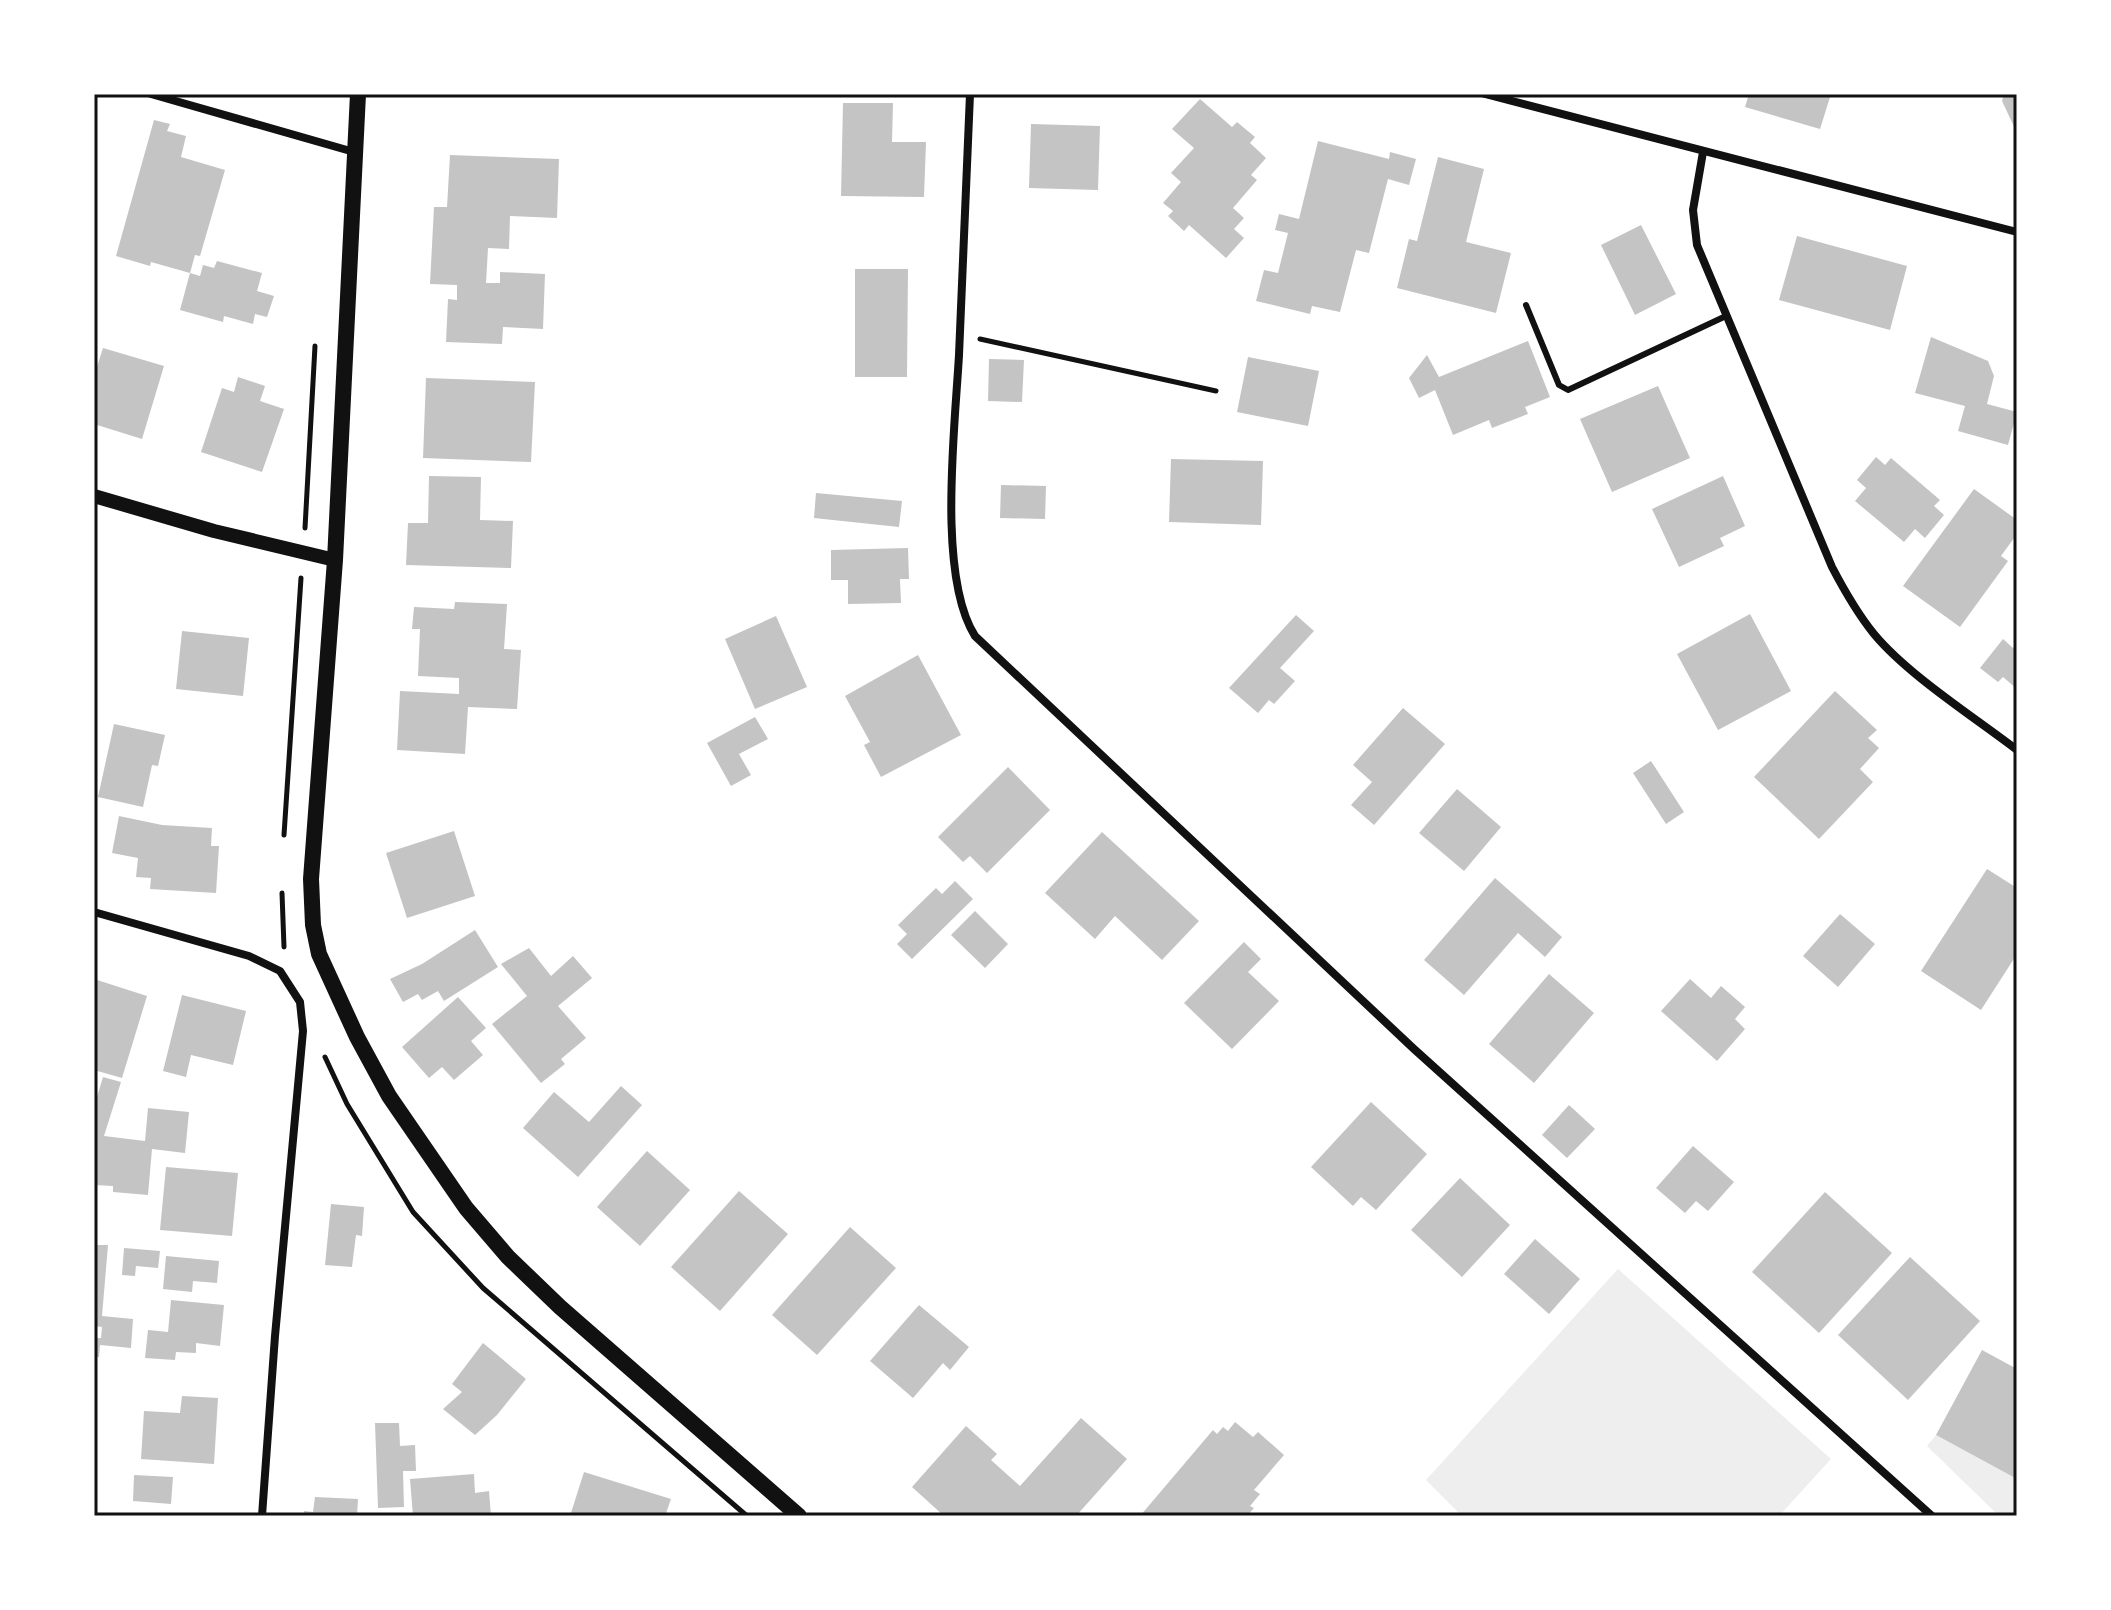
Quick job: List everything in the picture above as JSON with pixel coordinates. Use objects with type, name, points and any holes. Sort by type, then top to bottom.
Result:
[{"type":"main road","points":[[358,94],[335,560],[311,879],[313,925],[319,954],[357,1037],[389,1096],[466,1208],[508,1257],[560,1307],[799,1516]]},
{"type":"street","points":[[151,94],[354,152]]},
{"type":"street","points":[[970,94],[951,528],[960,604],[965,621],[975,636],[1414,1049],[1932,1516]]},
{"type":"street","points":[[1485,94],[2017,232]]},
{"type":"street","points":[[1703,152],[1693,210],[1697,245],[1832,567],[1876,636],[1918,674],[2017,750]]},
{"type":"street","points":[[94,496],[214,531],[335,560]]},
{"type":"street","points":[[94,912],[249,956],[280,971],[300,1002],[303,1031],[262,1516]]},
{"type":"lane","points":[[1526,305],[1559,385],[1568,390],[1726,316]]},
{"type":"path","points":[[283,848],[316,334]]},
{"type":"path","points":[[992,342],[1216,391]]},
{"type":"path","points":[[281,879],[282,939],[286,951]]},
{"type":"path","points":[[323,1053],[347,1104],[413,1212],[483,1288],[747,1516]]},
{"type":"shaded area","points":[[1618,1269],[1831,1459],[1779,1516],[1462,1516],[1426,1480]]},
{"type":"shaded area","points":[[1936,1435],[2017,1479],[2017,1516],[1999,1516],[1927,1446]]},
{"type":"building","points":[[1749,94],[1831,94],[1820,129],[1745,107]]},
{"type":"building","points":[[2004,94],[2017,94],[2017,133],[2002,101]]},
{"type":"building","points":[[1200,99],[1232,127],[1237,122],[1255,137],[1250,143],[1266,158],[1251,175],[1257,180],[1233,208],[1244,218],[1234,229],[1244,238],[1226,258],[1189,225],[1184,231],[1168,216],[1173,211],[1163,203],[1181,182],[1171,173],[1194,148],[1172,129]]},
{"type":"building","points":[[843,103],[893,103],[892,142],[926,142],[924,197],[841,196]]},
{"type":"building","points":[[154,120],[170,124],[167,131],[186,136],[181,157],[225,170],[200,256],[195,255],[190,273],[116,256]]},
{"type":"building","points":[[1031,124],[1100,126],[1098,190],[1029,188]]},
{"type":"building","points":[[1318,141],[1389,159],[1390,152],[1416,159],[1409,185],[1388,179],[1369,253],[1356,250],[1340,312],[1312,306],[1310,314],[1256,301],[1264,270],[1278,273],[1288,233],[1275,230],[1279,214],[1299,219]]},
{"type":"building","points":[[450,155],[559,159],[557,218],[510,216],[509,249],[488,248],[486,283],[500,283],[500,272],[545,274],[543,329],[503,327],[502,344],[446,342],[448,299],[457,300],[457,285],[430,284],[434,207],[447,207]]},
{"type":"building","points":[[1438,157],[1484,169],[1466,242],[1511,253],[1496,313],[1397,288],[1409,239],[1417,241]]},
{"type":"building","points":[[1641,225],[1676,294],[1635,315],[1601,245]]},
{"type":"building","points":[[1797,236],[1907,266],[1890,330],[1779,300]]},
{"type":"building","points":[[217,261],[262,273],[257,291],[274,296],[267,317],[255,314],[253,324],[224,316],[223,322],[180,310],[190,273],[200,276],[203,265],[214,268]]},
{"type":"building","points":[[855,269],[908,269],[907,377],[855,377]]},
{"type":"building","points":[[1931,337],[1988,361],[1994,376],[1987,404],[2017,412],[2008,445],[1958,431],[1965,406],[1915,393]]},
{"type":"building","points":[[1528,341],[1550,397],[1525,407],[1528,414],[1492,428],[1489,420],[1453,435],[1435,390],[1419,398],[1409,378],[1427,355],[1439,377]]},
{"type":"building","points":[[103,348],[164,366],[142,439],[94,424],[94,376]]},
{"type":"building","points":[[1248,357],[1319,371],[1308,426],[1237,412]]},
{"type":"building","points":[[989,359],[1024,360],[1022,402],[988,401]]},
{"type":"building","points":[[238,377],[265,386],[260,401],[284,409],[262,472],[201,452],[222,388],[234,392]]},
{"type":"building","points":[[426,378],[535,382],[531,462],[423,458]]},
{"type":"building","points":[[1658,386],[1690,458],[1612,492],[1580,419]]},
{"type":"building","points":[[1876,457],[1885,465],[1891,458],[1940,500],[1934,506],[1944,515],[1925,538],[1915,529],[1904,542],[1855,501],[1866,488],[1857,480]]},
{"type":"building","points":[[1171,459],[1263,461],[1261,525],[1169,522]]},
{"type":"building","points":[[429,476],[481,477],[480,520],[513,521],[511,568],[406,565],[408,523],[428,523]]},
{"type":"building","points":[[1723,476],[1745,526],[1720,538],[1724,546],[1679,567],[1652,509]]},
{"type":"building","points":[[1001,485],[1046,486],[1045,519],[1000,518]]},
{"type":"building","points":[[1974,489],[2017,520],[2017,534],[2001,556],[2008,561],[1960,627],[1903,586]]},
{"type":"building","points":[[816,493],[902,501],[899,527],[814,518]]},
{"type":"building","points":[[908,548],[909,579],[900,579],[901,603],[848,604],[848,580],[831,580],[831,550]]},
{"type":"building","points":[[455,602],[507,604],[504,649],[521,650],[517,709],[468,707],[465,754],[397,750],[400,691],[459,694],[459,678],[418,676],[420,629],[412,629],[414,607],[454,609]]},
{"type":"building","points":[[1750,614],[1791,691],[1718,730],[1677,654]]},
{"type":"building","points":[[1296,615],[1314,631],[1280,668],[1295,681],[1274,704],[1269,700],[1258,713],[1229,688]]},
{"type":"building","points":[[776,616],[807,687],[755,709],[725,639]]},
{"type":"building","points":[[182,631],[249,638],[243,696],[176,689]]},
{"type":"building","points":[[2003,639],[2013,648],[2017,643],[2017,689],[2003,677],[1998,682],[1980,668]]},
{"type":"building","points":[[918,655],[961,735],[881,777],[864,745],[870,742],[845,696]]},
{"type":"building","points":[[1835,691],[1877,730],[1868,738],[1879,748],[1860,769],[1873,782],[1819,839],[1754,777]]},
{"type":"building","points":[[1403,708],[1445,744],[1374,825],[1351,805],[1372,782],[1353,765]]},
{"type":"building","points":[[755,717],[768,739],[739,754],[751,775],[731,786],[707,743]]},
{"type":"building","points":[[114,724],[165,735],[158,766],[152,765],[143,807],[98,797]]},
{"type":"building","points":[[1651,761],[1684,812],[1666,824],[1633,773]]},
{"type":"building","points":[[1008,767],[1050,810],[987,873],[970,856],[963,862],[938,837]]},
{"type":"building","points":[[1457,789],[1501,827],[1464,871],[1419,833]]},
{"type":"building","points":[[119,816],[162,825],[212,828],[211,846],[219,846],[216,893],[150,889],[151,878],[136,877],[138,858],[112,853]]},
{"type":"building","points":[[454,831],[475,896],[407,918],[386,853]]},
{"type":"building","points":[[1102,832],[1199,921],[1162,960],[1115,916],[1095,939],[1045,893]]},
{"type":"building","points":[[1987,869],[2017,888],[2017,954],[1981,1010],[1921,971]]},
{"type":"building","points":[[1495,878],[1562,937],[1545,957],[1518,933],[1464,995],[1424,960]]},
{"type":"building","points":[[955,881],[973,899],[912,959],[897,944],[907,934],[898,925],[936,888],[942,894]]},
{"type":"building","points":[[975,911],[1008,944],[985,968],[951,935]]},
{"type":"building","points":[[1840,914],[1875,944],[1838,987],[1803,956]]},
{"type":"building","points":[[475,930],[498,967],[444,1001],[438,991],[422,1000],[418,994],[403,1002],[390,979],[422,964]]},
{"type":"building","points":[[1244,942],[1261,959],[1248,972],[1279,1001],[1232,1049],[1184,1003]]},
{"type":"building","points":[[529,948],[551,976],[573,956],[592,978],[558,1006],[586,1038],[561,1059],[565,1064],[541,1083],[492,1024],[527,996],[501,964]]},
{"type":"building","points":[[1549,974],[1594,1013],[1534,1083],[1489,1044]]},
{"type":"building","points":[[94,979],[147,996],[122,1078],[94,1070]]},
{"type":"building","points":[[1690,979],[1711,998],[1721,986],[1745,1007],[1735,1019],[1745,1029],[1717,1061],[1661,1011]]},
{"type":"building","points":[[182,995],[246,1011],[233,1065],[191,1055],[186,1077],[163,1071]]},
{"type":"building","points":[[458,997],[486,1028],[471,1041],[483,1055],[454,1080],[442,1067],[429,1078],[402,1047]]},
{"type":"building","points":[[103,1077],[121,1082],[104,1136],[145,1141],[148,1108],[189,1112],[185,1153],[152,1149],[148,1195],[113,1192],[113,1186],[94,1185],[97,1136],[94,1135],[94,1107]]},
{"type":"building","points":[[621,1086],[642,1105],[578,1177],[523,1128],[554,1092],[589,1122]]},
{"type":"building","points":[[1371,1102],[1427,1154],[1376,1210],[1361,1197],[1353,1206],[1311,1167]]},
{"type":"building","points":[[1569,1105],[1595,1129],[1567,1158],[1542,1135]]},
{"type":"building","points":[[1693,1146],[1734,1182],[1708,1211],[1696,1201],[1685,1213],[1656,1188]]},
{"type":"building","points":[[647,1151],[690,1190],[640,1246],[597,1207]]},
{"type":"building","points":[[166,1167],[238,1173],[232,1236],[160,1230]]},
{"type":"building","points":[[1460,1178],[1510,1225],[1462,1277],[1411,1230]]},
{"type":"building","points":[[739,1191],[788,1234],[720,1311],[671,1267]]},
{"type":"building","points":[[1825,1192],[1892,1253],[1819,1333],[1752,1272]]},
{"type":"building","points":[[331,1204],[364,1207],[362,1236],[356,1235],[352,1267],[325,1265]]},
{"type":"building","points":[[850,1227],[896,1268],[817,1355],[772,1315]]},
{"type":"building","points":[[1535,1239],[1580,1279],[1549,1314],[1504,1274]]},
{"type":"building","points":[[94,1245],[108,1245],[102,1316],[133,1319],[131,1348],[100,1345],[99,1357],[94,1357],[94,1338],[101,1338],[102,1327],[94,1326]]},
{"type":"building","points":[[124,1248],[160,1251],[158,1268],[136,1266],[135,1276],[122,1275]]},
{"type":"building","points":[[166,1256],[219,1261],[217,1283],[193,1281],[192,1292],[163,1289]]},
{"type":"building","points":[[1910,1257],[1980,1321],[1908,1400],[1838,1335]]},
{"type":"building","points":[[171,1300],[224,1305],[220,1346],[196,1343],[196,1353],[176,1352],[175,1360],[145,1358],[148,1330],[168,1332]]},
{"type":"building","points":[[919,1305],[969,1347],[950,1370],[943,1363],[913,1398],[870,1361]]},
{"type":"building","points":[[483,1343],[526,1379],[497,1415],[475,1435],[443,1409],[462,1392],[452,1384]]},
{"type":"building","points":[[1982,1350],[2017,1369],[2017,1479],[1936,1435]]},
{"type":"building","points":[[182,1396],[218,1398],[214,1464],[141,1459],[144,1411],[180,1413]]},
{"type":"building","points":[[1081,1418],[1127,1459],[1076,1516],[944,1516],[912,1487],[966,1426],[997,1454],[991,1460],[1020,1486]]},
{"type":"building","points":[[1235,1422],[1253,1437],[1258,1432],[1284,1455],[1254,1490],[1260,1494],[1250,1506],[1254,1508],[1247,1516],[1140,1516],[1213,1430],[1217,1434],[1223,1427],[1228,1431]]},
{"type":"building","points":[[375,1423],[399,1423],[400,1446],[415,1445],[416,1471],[403,1471],[404,1507],[378,1508]]},
{"type":"building","points":[[584,1472],[671,1499],[665,1516],[570,1516]]},
{"type":"building","points":[[474,1474],[475,1493],[489,1491],[491,1516],[413,1516],[410,1479]]},
{"type":"building","points":[[134,1475],[173,1477],[171,1504],[133,1501]]},
{"type":"building","points":[[315,1497],[358,1499],[357,1516],[304,1516],[304,1511],[313,1512]]}]
